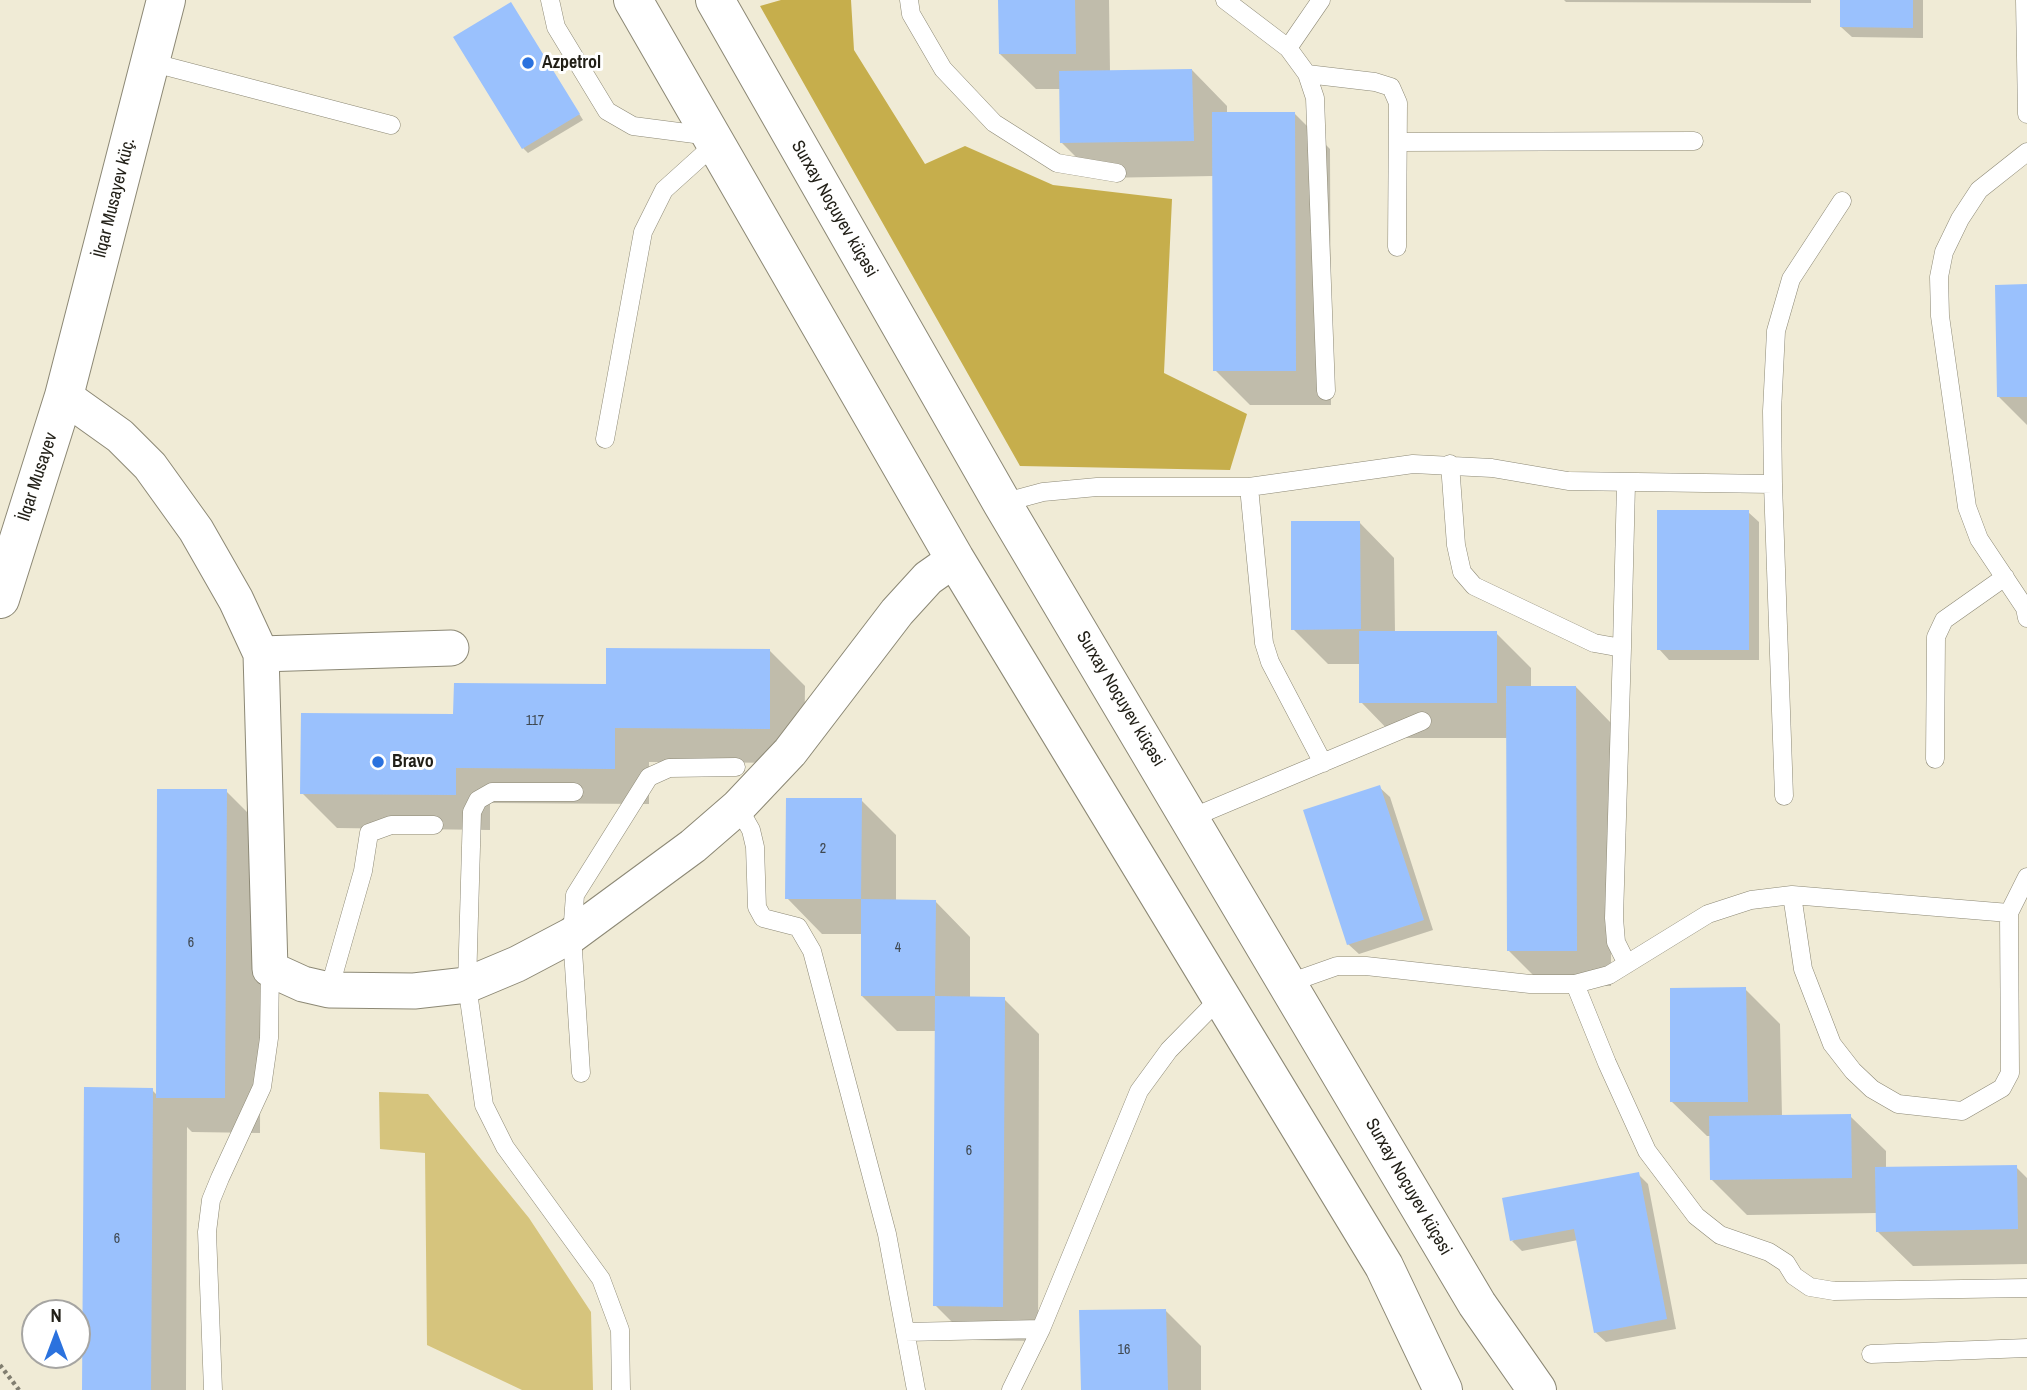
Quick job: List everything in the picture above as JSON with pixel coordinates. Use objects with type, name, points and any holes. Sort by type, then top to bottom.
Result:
[{"type":"street","name":"İlqar Musayev küç.","points":[[64,396],[166,0]]},
{"type":"street","points":[[633,0],[955,559],[1384,1266],[1443,1390]]},
{"type":"street","name":"Surxay Noçuyev küçəsi","points":[[715,0],[1002,503],[1477,1304],[1537,1390]]},
{"type":"street","points":[[64,396],[120,436],[150,466],[197,530],[236,600],[261,654],[270,969],[303,984],[329,990],[414,991],[467,985],[517,964],[572,934],[693,846],[738,807],[790,752],[897,612],[928,578],[955,559]]},
{"type":"street","name":"İlqar Musayev","points":[[0,599],[64,396]]},
{"type":"street","points":[[261,654],[451,648]]},
{"type":"lane","points":[[550,0],[556,27],[607,111],[618,120],[633,126],[713,140]]},
{"type":"lane","points":[[909,0],[911,15],[943,69],[994,123],[1057,163],[1117,173]]},
{"type":"lane","points":[[1225,0],[1287,48],[1307,74],[1315,98],[1326,391]]},
{"type":"lane","points":[[1287,48],[1321,0]]},
{"type":"lane","points":[[2025,0],[2027,114]]},
{"type":"lane","points":[[150,62],[391,125]]},
{"type":"lane","points":[[1307,74],[1375,82],[1391,87],[1398,103],[1398,247]]},
{"type":"lane","points":[[605,439],[643,232],[664,190],[713,140]]},
{"type":"lane","points":[[1398,142],[1694,141]]},
{"type":"lane","points":[[2027,152],[1979,190],[1959,219],[1944,252],[1939,277],[1940,316],[1967,507],[1979,539],[2025,608],[2027,618]]},
{"type":"lane","points":[[1784,796],[1773,484],[1772,411],[1776,331],[1791,279],[1842,201]]},
{"type":"lane","points":[[1002,503],[1044,492],[1097,487],[1249,487],[1300,482],[1374,468],[1450,464],[1568,481],[1626,484],[1773,484]]},
{"type":"lane","points":[[1450,464],[1456,545],[1462,572],[1474,586],[1594,643],[1622,648]]},
{"type":"lane","points":[[1626,484],[1614,918],[1616,942],[1627,964]]},
{"type":"lane","points":[[1249,487],[1264,643],[1270,662],[1323,763]]},
{"type":"lane","points":[[1935,759],[1936,637],[1944,620],[2005,577]]},
{"type":"lane","points":[[1191,818],[1422,721]]},
{"type":"lane","points":[[581,1073],[572,934],[575,895],[649,777],[669,768],[736,767]]},
{"type":"lane","points":[[574,792],[492,792],[478,800],[472,812],[467,985],[484,1105],[505,1147],[601,1279],[620,1330],[621,1390]]},
{"type":"lane","points":[[738,807],[751,830],[755,847],[757,907],[763,918],[798,928],[812,951],[887,1234],[916,1390]]},
{"type":"lane","points":[[329,990],[363,871],[369,833],[391,825],[434,825]]},
{"type":"lane","points":[[1792,895],[1803,969],[1832,1044],[1853,1071],[1872,1089],[1898,1104],[1962,1111],[2003,1088],[2010,1073],[2009,913],[2027,877]]},
{"type":"lane","points":[[1289,983],[1337,966],[1366,966],[1530,984],[1575,984],[1608,975],[1708,914],[1751,900],[1792,895],[2009,913]]},
{"type":"lane","points":[[213,1390],[208,1221],[211,1199],[262,1087],[269,1038],[270,969]]},
{"type":"lane","points":[[1575,984],[1606,1063],[1647,1150],[1679,1197],[1696,1216],[1720,1235],[1749,1248],[1769,1252],[1786,1263],[1794,1276],[1810,1287],[1834,1291],[2027,1288]]},
{"type":"lane","points":[[1011,1390],[1041,1329],[1139,1091],[1169,1050],[1222,996]]},
{"type":"lane","points":[[905,1332],[1041,1329]]},
{"type":"lane","points":[[1871,1354],[2027,1348]]},
{"type":"path","points":[[0,1365],[19,1390]]},
{"type":"shaded area","points":[[781,0],[851,0],[854,50],[925,164],[965,146],[1053,185],[1172,199],[1164,373],[1247,414],[1230,470],[1020,466],[760,6]]},
{"type":"shaded area","points":[[379,1092],[428,1094],[529,1218],[591,1312],[593,1390],[522,1390],[427,1345],[425,1153],[380,1149]]},
{"type":"building","points":[[998,0],[1075,0],[1076,54],[999,54]]},
{"type":"building","points":[[1840,0],[1913,0],[1913,28],[1840,27]]},
{"type":"building","points":[[511,2],[580,114],[522,149],[453,37]]},
{"type":"building","points":[[1192,69],[1194,141],[1060,143],[1059,71]]},
{"type":"building","points":[[1212,112],[1295,112],[1296,371],[1213,371]]},
{"type":"building","points":[[2027,284],[2027,397],[1997,397],[1995,285]]},
{"type":"building","points":[[1657,510],[1749,510],[1749,650],[1657,650]]},
{"type":"building","points":[[1291,521],[1360,521],[1361,629],[1291,630]]},
{"type":"building","points":[[1359,631],[1497,631],[1497,703],[1359,703]]},
{"type":"building","points":[[606,648],[770,649],[770,729],[615,728],[615,769],[456,768],[456,795],[300,794],[301,713],[453,714],[454,683],[606,684]]},
{"type":"building","points":[[1506,686],[1576,686],[1577,951],[1507,951]]},
{"type":"building","points":[[1380,785],[1424,920],[1347,945],[1303,810]]},
{"type":"building","points":[[157,789],[227,789],[225,1098],[156,1098]]},
{"type":"building","points":[[786,798],[862,798],[861,899],[785,899]]},
{"type":"building","points":[[861,899],[936,900],[935,996],[861,996]]},
{"type":"building","points":[[1746,987],[1748,1102],[1670,1102],[1670,988]]},
{"type":"building","points":[[935,996],[1005,997],[1003,1307],[933,1306]]},
{"type":"building","points":[[84,1087],[153,1088],[151,1390],[82,1390],[82,1369],[91,1369],[91,1299],[83,1299]]},
{"type":"building","points":[[1851,1114],[1852,1178],[1710,1180],[1709,1116]]},
{"type":"building","points":[[2017,1165],[2018,1229],[1876,1232],[1875,1167]]},
{"type":"building","points":[[1639,1172],[1667,1319],[1594,1333],[1574,1229],[1510,1241],[1502,1198]]},
{"type":"building","points":[[1166,1309],[1168,1390],[1081,1390],[1079,1310]]},
{"type":"place","name":"Azpetrol","points":[[528,63]]},
{"type":"place","name":"Bravo","points":[[378,762]]}]
